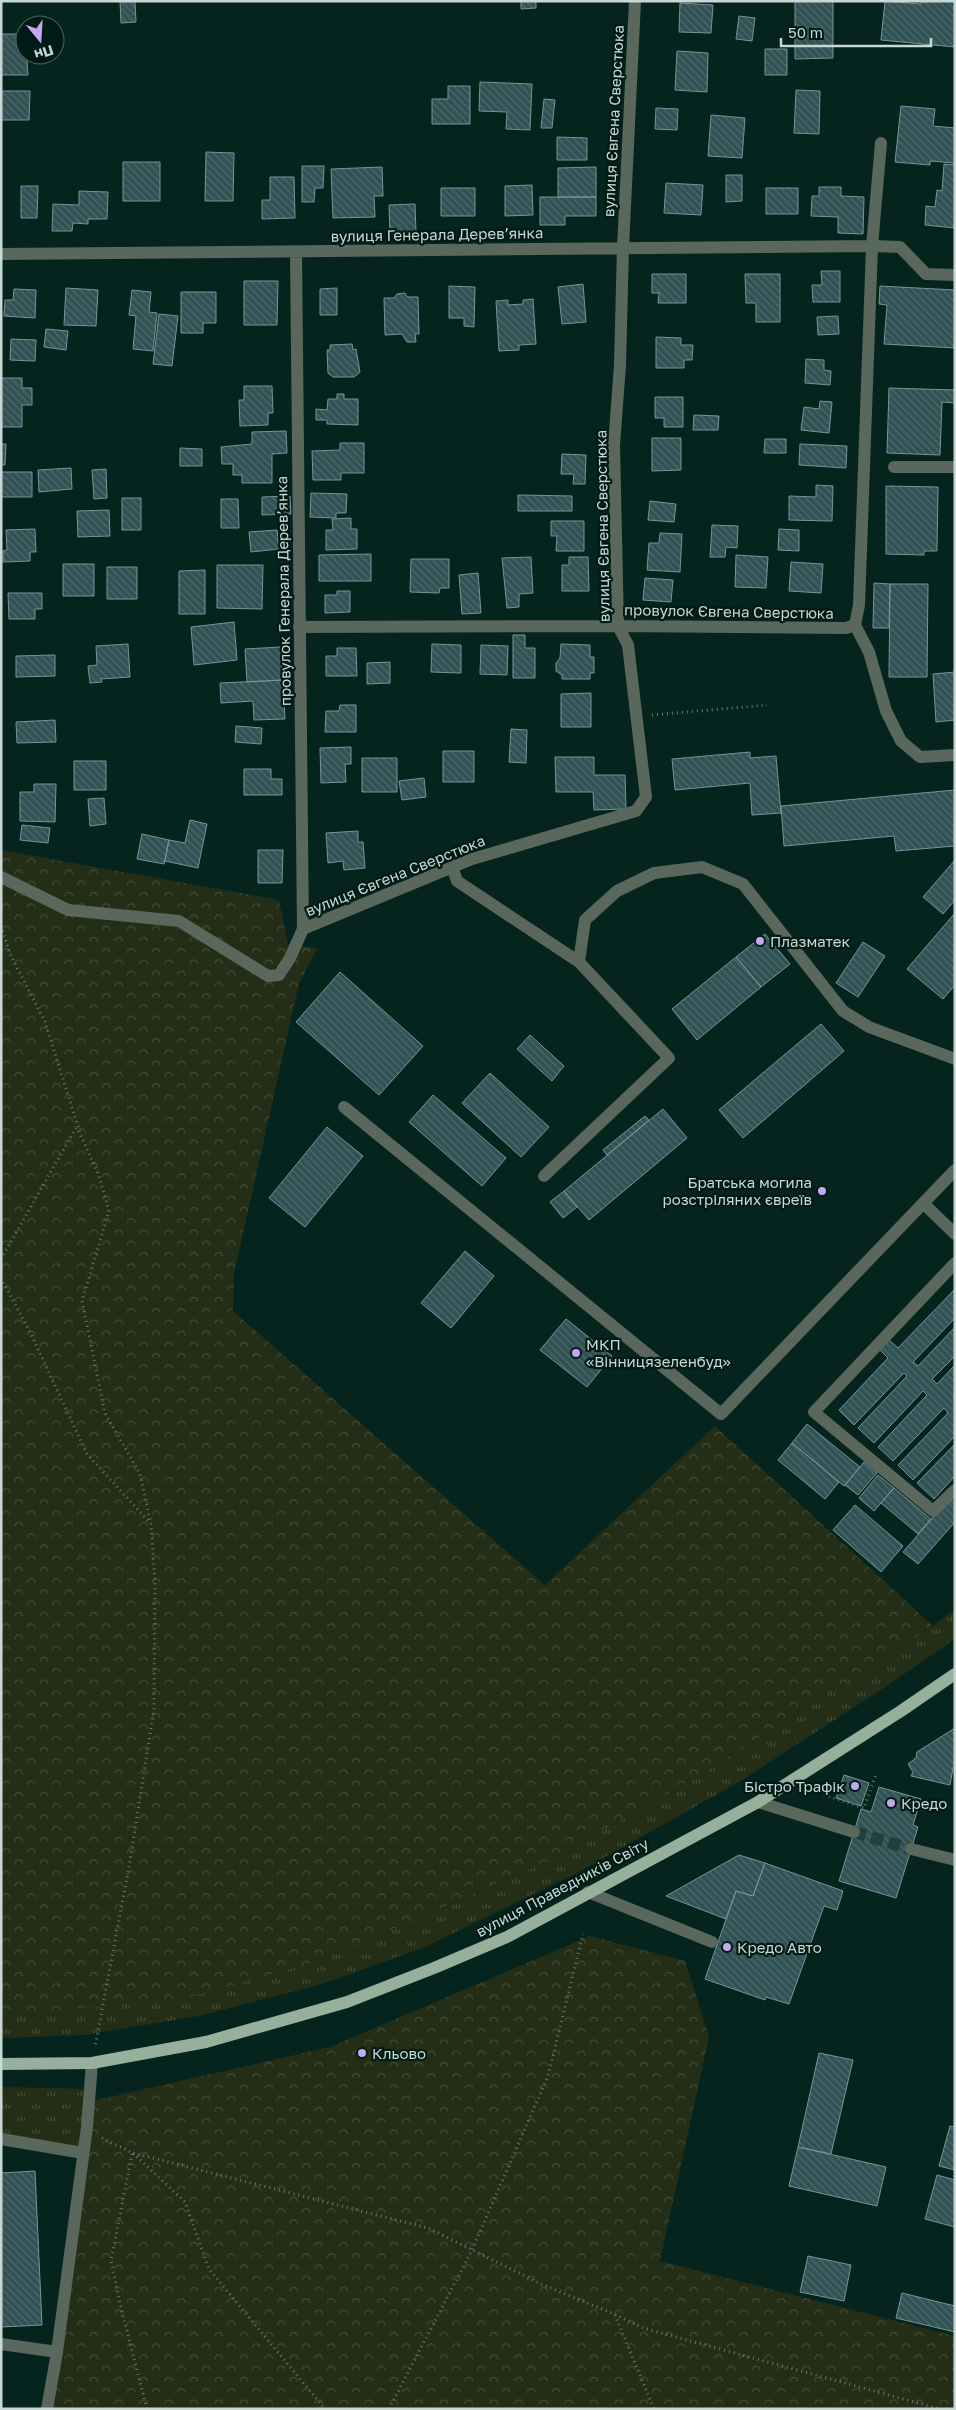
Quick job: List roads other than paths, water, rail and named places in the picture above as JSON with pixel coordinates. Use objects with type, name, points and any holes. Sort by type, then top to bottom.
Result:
[{"type":"main road","name":"вулиця Праведників Світу","points":[[1,2064],[92,2063],[206,2042],[347,2002],[507,1937],[758,1802],[901,1712],[955,1674]]},
{"type":"street","name":"вулиця Євгена Сверстюка","points":[[303,929],[472,859],[636,811],[646,798],[628,645],[618,626],[614,444],[620,365],[623,247],[635,1]]},
{"type":"street","name":"провулок Євгена Сверстюка","points":[[299,627],[618,626],[846,628],[855,625],[859,606],[872,246],[881,143]]},
{"type":"street","name":"вулиця Генерала Деревʼянка","points":[[1,254],[296,253],[623,247],[872,246],[900,247],[926,274],[955,275]]},
{"type":"street","name":"провулок Генерала Деревʼянка","points":[[296,253],[303,929]]},
{"type":"street","points":[[894,466],[955,467]]},
{"type":"street","points":[[855,625],[869,652],[886,711],[900,741],[920,757],[955,754]]},
{"type":"street","points":[[452,867],[457,882],[579,962],[669,1058],[544,1176]]},
{"type":"street","points":[[579,962],[586,920],[617,891],[654,873],[702,867],[743,884],[843,1011],[869,1027],[955,1059]]},
{"type":"street","points":[[1,877],[68,910],[179,921],[268,976],[279,975],[290,958],[303,929]]},
{"type":"street","points":[[344,1107],[721,1414],[955,1170]]},
{"type":"street","points":[[923,1203],[955,1234]]},
{"type":"street","points":[[955,1263],[814,1412],[933,1511],[955,1490]]},
{"type":"street","points":[[758,1802],[854,1832]]},
{"type":"street","points":[[911,1849],[955,1860]]},
{"type":"street","points":[[588,1892],[712,1942]]},
{"type":"street","points":[[47,2409],[57,2352],[87,2127],[92,2063]]},
{"type":"street","points":[[1,2139],[83,2153]]},
{"type":"street","points":[[1,2344],[57,2352]]},
{"type":"tunnel","points":[[854,1832],[911,1849]]},
{"type":"place","name":"Плазматек","points":[[760,941]]},
{"type":"place","name":"Братська могила розстріляних євреїв","points":[[822,1191]]},
{"type":"place","name":"МКП «Вінницязеленбуд»","points":[[576,1353]]},
{"type":"place","name":"Бістро Трафік","points":[[855,1786]]},
{"type":"place","name":"Кредо","points":[[891,1803]]},
{"type":"place","name":"Кредо Авто","points":[[727,1947]]},
{"type":"place","name":"Кльово","points":[[362,2053]]}]
